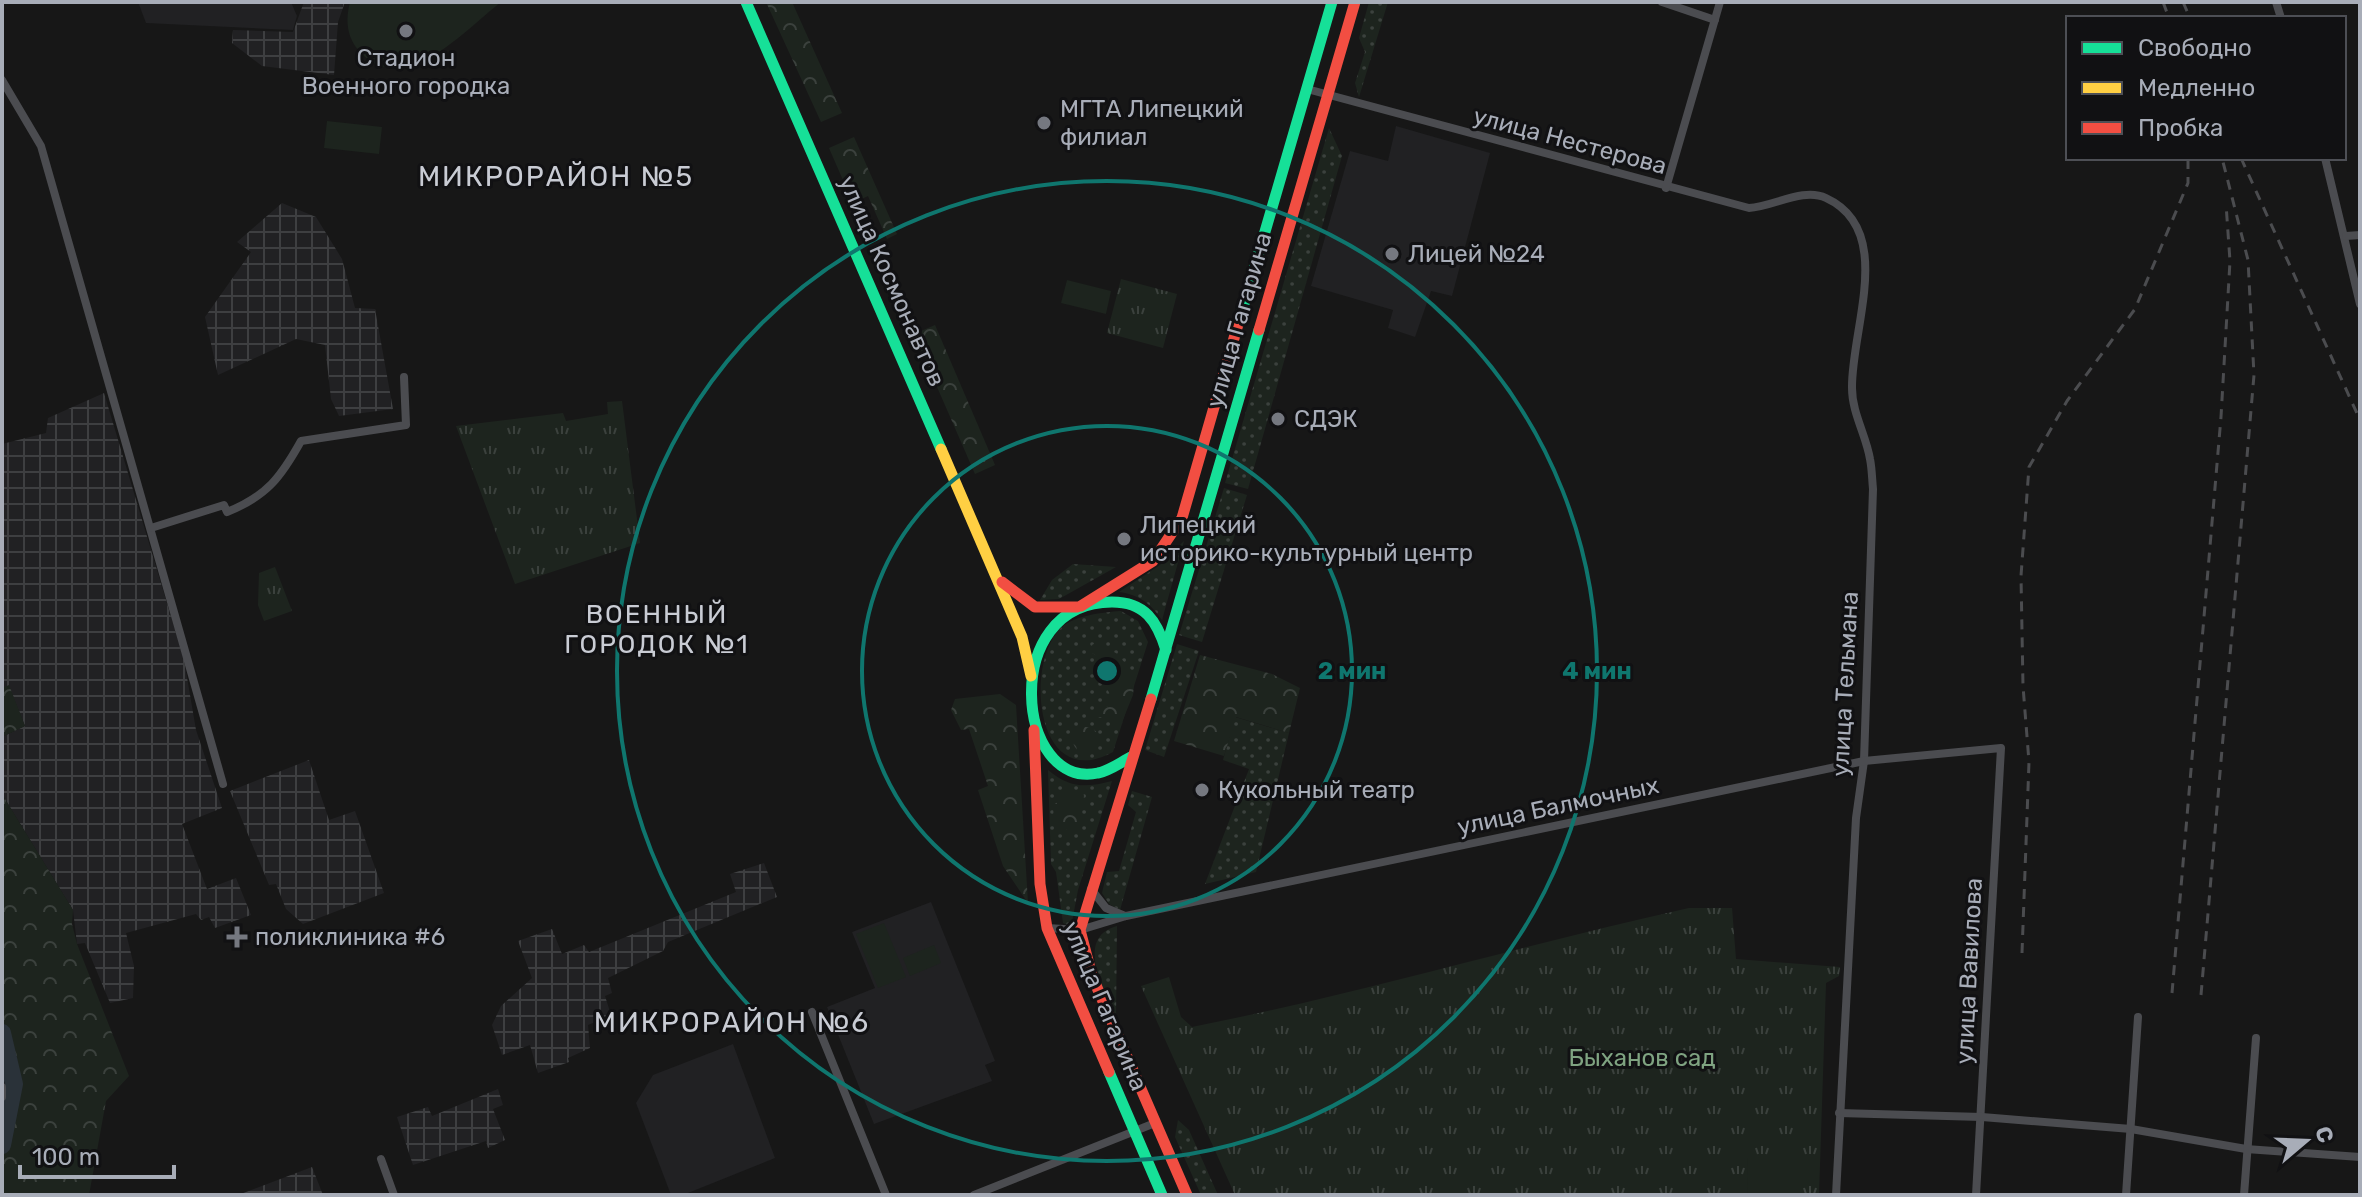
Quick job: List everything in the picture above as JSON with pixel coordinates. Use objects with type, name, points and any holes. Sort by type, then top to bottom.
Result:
[{"type":"main road","name":"улица Космонавтов","points":[[746,2],[998,578],[1022,637],[1031,676]]},
{"type":"main road","name":"улица Гагарина","points":[[1080,606],[1153,561],[1182,518],[1332,2]]},
{"type":"main road","name":"улица Гагарина","points":[[1166,650],[1355,2]]},
{"type":"main road","name":"улица Космонавтов","points":[[998,578],[1026,605],[1048,612],[1080,606]]},
{"type":"main road","points":[[1121,601],[1144,607],[1156,622],[1166,650],[1131,757],[1105,772],[1074,772],[1049,756],[1034,730],[1031,676],[1047,633],[1055,623],[1080,606],[1121,601]]},
{"type":"main road","name":"улица Гагарина","points":[[1034,730],[1040,884],[1047,928],[1162,1195]]},
{"type":"main road","name":"улица Гагарина","points":[[1131,757],[1080,930],[1092,976],[1187,1195]]},
{"type":"street","points":[[1662,2],[1715,20]]},
{"type":"street","points":[[1666,188],[1720,2]]},
{"type":"street","points":[[2,80],[41,146],[223,784]]},
{"type":"street","name":"улица Нестерова","points":[[1307,89],[1749,208],[1764,208],[1792,197],[1824,196]]},
{"type":"street","points":[[2326,160],[2360,304]]},
{"type":"street","name":"улица Тельмана","points":[[1824,196],[1850,214],[1867,250],[1852,387],[1870,459],[1873,489],[1864,761],[1856,818],[1836,1195]]},
{"type":"street","points":[[2346,236],[2360,235]]},
{"type":"street","points":[[151,528],[224,505],[227,512],[247,504],[264,488],[279,481],[301,441],[406,425],[404,377]]},
{"type":"street","name":"улица Балмочных","points":[[1080,930],[1126,916],[1864,761],[2001,748]]},
{"type":"street","name":"улица Вавилова","points":[[1976,1195],[2001,748]]},
{"type":"street","points":[[1091,889],[1106,908],[1126,916]]},
{"type":"street","points":[[1047,928],[1080,930]]},
{"type":"street","points":[[812,1012],[886,1195]]},
{"type":"street","points":[[2126,1195],[2138,1017]]},
{"type":"street","points":[[2244,1195],[2256,1038]]},
{"type":"street","points":[[2,1087],[2,1097]]},
{"type":"street","points":[[1839,1113],[1982,1117],[2131,1129],[2246,1149],[2360,1157]]},
{"type":"street","points":[[974,1195],[1155,1123]]},
{"type":"street","points":[[381,1159],[394,1195]]},
{"type":"shaded area","points":[[138,2],[291,2],[297,16],[293,30],[146,23]]},
{"type":"shaded area","points":[[304,2],[345,2],[338,22],[334,75],[262,66],[232,43],[233,30],[293,32]]},
{"type":"shaded area","name":"Лицей №24","points":[[1396,126],[1490,153],[1452,296],[1431,291],[1415,337],[1388,328],[1393,310],[1311,286],[1350,151],[1388,161]]},
{"type":"shaded area","points":[[282,203],[316,217],[342,259],[355,308],[375,309],[393,409],[339,416],[331,399],[325,345],[296,339],[218,375],[205,317],[251,252],[237,242]]},
{"type":"shaded area","points":[[104,393],[184,660],[196,730],[222,808],[182,824],[207,889],[236,878],[251,915],[215,928],[209,917],[201,920],[196,914],[126,933],[134,966],[133,998],[110,1003],[85,943],[77,944],[73,910],[2,794],[2,737],[25,726],[9,686],[2,688],[2,444],[46,433],[48,418]]},
{"type":"shaded area","points":[[309,760],[329,820],[355,811],[384,893],[303,924],[286,909],[276,884],[269,885],[230,791]]},
{"type":"shaded area","points":[[764,863],[777,897],[668,942],[663,951],[608,978],[612,993],[605,996],[611,1015],[588,1025],[590,1048],[568,1058],[569,1062],[538,1073],[530,1045],[502,1055],[492,1025],[501,1006],[532,978],[518,941],[552,929],[562,954],[584,945],[589,952],[736,892],[730,874]]},
{"type":"shaded area","points":[[931,902],[995,1061],[985,1065],[992,1081],[874,1124],[827,1007],[875,988],[852,932]]},
{"type":"shaded area","points":[[733,1044],[775,1158],[683,1195],[671,1195],[636,1103],[653,1075]]},
{"type":"shaded area","points":[[498,1089],[503,1105],[493,1109],[505,1140],[488,1148],[486,1141],[413,1165],[397,1117],[428,1107],[432,1116]]},
{"type":"shaded area","points":[[312,1167],[323,1195],[238,1195]]},
{"type":"green space","name":"Стадион Военного городка","points":[[350,2],[501,2],[434,55],[397,68],[378,65],[356,48],[348,29]]},
{"type":"green space","points":[[766,2],[792,2],[842,113],[821,122]]},
{"type":"green space","points":[[1369,2],[1388,2],[1359,97],[1355,83],[1365,52],[1359,38]]},
{"type":"green space","points":[[327,121],[382,127],[379,154],[324,148]]},
{"type":"green space","points":[[1329,128],[1342,156],[1248,489],[1225,483]]},
{"type":"green space","points":[[854,137],[897,234],[887,239],[868,196],[853,203],[829,148]]},
{"type":"green space","points":[[1121,279],[1177,294],[1163,348],[1107,333]]},
{"type":"green space","points":[[1067,280],[1111,291],[1106,314],[1061,303]]},
{"type":"green space","points":[[935,325],[995,465],[975,474],[914,334]]},
{"type":"green space","points":[[622,401],[640,543],[515,584],[456,426],[563,413],[566,421],[608,414],[607,402]]},
{"type":"green space","points":[[1224,488],[1247,495],[1202,642],[1179,635]]},
{"type":"green space","points":[[1184,541],[1162,620],[1144,601],[1119,592],[1160,565]]},
{"type":"green space","points":[[1073,564],[1116,567],[1059,599],[1040,600],[1052,580]]},
{"type":"green space","points":[[275,567],[292,611],[264,621],[258,605],[259,573]]},
{"type":"green space","points":[[1121,611],[1138,621],[1148,642],[1113,752],[1087,760],[1066,755],[1052,740],[1044,718],[1041,692],[1043,666],[1050,644],[1062,627],[1074,620]]},
{"type":"green space","points":[[1093,644],[1116,653],[1135,674],[1133,695],[1119,729],[1105,717],[1095,717],[1098,709],[1108,706],[1112,698],[1106,687],[1105,661],[1089,651]]},
{"type":"green space","points":[[1177,644],[1199,651],[1164,757],[1145,750]]},
{"type":"green space","points":[[1200,655],[1272,674],[1300,688],[1289,733],[1236,717],[1224,756],[1174,741]]},
{"type":"green space","points":[[9,685],[25,726],[2,737],[2,688]]},
{"type":"green space","points":[[1000,694],[1016,705],[1028,903],[1003,866],[978,790],[988,786],[969,729],[961,730],[951,710],[955,699]]},
{"type":"green space","points":[[1235,717],[1289,733],[1256,872],[1205,884],[1249,769],[1223,760]]},
{"type":"green space","points":[[1086,727],[1095,731],[1099,740],[1095,749],[1086,753],[1077,749],[1073,740],[1077,731]]},
{"type":"green space","points":[[1048,770],[1078,785],[1112,781],[1078,890],[1071,927],[1063,923],[1056,872],[1051,864]]},
{"type":"green space","points":[[1064,787],[1083,792],[1084,796],[1078,826],[1070,832],[1054,821],[1053,805],[1063,799],[1061,793]]},
{"type":"green space","points":[[1132,791],[1152,797],[1120,910],[1109,904],[1102,893],[1107,872],[1119,871],[1136,812],[1128,805]]},
{"type":"green space","points":[[2,794],[73,910],[72,924],[77,944],[129,1076],[106,1101],[89,1195],[2,1195],[2,1111],[13,1061],[2,1036]]},
{"type":"green space","name":"Быханов сад","points":[[1689,908],[1732,908],[1736,959],[1840,967],[1839,976],[1826,983],[1819,1195],[1235,1195],[1141,986],[1169,977],[1181,1017],[1192,1027],[1317,1000]]},
{"type":"green space","points":[[884,923],[906,977],[878,988],[856,934]]},
{"type":"green space","points":[[1117,926],[1116,1018],[1100,980],[1095,953],[1097,942],[1104,932]]},
{"type":"green space","points":[[934,945],[941,963],[910,976],[903,958]]},
{"type":"green space","points":[[1178,1120],[1189,1130],[1218,1195],[1201,1195],[1175,1137]]},
{"type":"green space","points":[[1747,1157],[1803,1157],[1803,1195],[1748,1195]]},
{"type":"waterway","points":[[2,1033],[14,1084],[2,1145]]},
{"type":"railway","points":[[2163,2],[2168,16]]},
{"type":"railway","points":[[2183,2],[2189,16]]},
{"type":"railway","points":[[2022,953],[2029,762],[2023,686],[2021,576],[2029,467],[2067,401],[2135,309],[2188,183],[2188,160]]},
{"type":"railway","points":[[2201,995],[2254,375],[2248,260],[2223,160]]},
{"type":"railway","points":[[2242,160],[2360,420]]},
{"type":"railway","points":[[2172,993],[2221,417],[2230,261],[2226,204]]},
{"type":"traffic: fast","points":[[746,2],[941,449]]},
{"type":"traffic: fast","points":[[1241,314],[1332,2]]},
{"type":"traffic: fast","points":[[1151,699],[1259,330]]},
{"type":"traffic: fast","points":[[1131,757],[1098,773],[1070,771],[1050,754],[1036,727],[1032,694],[1036,661],[1050,631],[1075,610],[1112,602],[1133,605],[1148,615],[1166,650]]},
{"type":"traffic: fast","points":[[1109,1072],[1162,1195]]},
{"type":"traffic: slow","points":[[941,449],[1022,637],[1031,676]]},
{"type":"traffic: jam","points":[[1259,330],[1355,2]]},
{"type":"traffic: jam","points":[[1081,606],[1153,561],[1182,518],[1241,314]]},
{"type":"traffic: jam","points":[[1002,582],[1035,607],[1077,607]]},
{"type":"traffic: jam","points":[[1151,699],[1080,930],[1092,976],[1187,1195]]},
{"type":"traffic: jam","points":[[1034,730],[1040,884],[1047,928],[1109,1072]]},
{"type":"place","name":"Стадион Военного городка","points":[[406,31]]},
{"type":"place","name":"МГТА Липецкий филиал","points":[[1044,123]]},
{"type":"place","name":"Лицей №24","points":[[1392,254]]},
{"type":"place","name":"СДЭК","points":[[1278,419]]},
{"type":"place","name":"Липецкий историко-культурный центр","points":[[1124,539]]},
{"type":"place","name":"Кукольный театр","points":[[1202,790]]},
{"type":"place","name":"поликлиника #6","points":[[237,937]]},
{"type":"district","name":"МИКРОРАЙОН №5","points":[[556,176]]},
{"type":"district","name":"ВОЕННЫЙ ГОРОДОК №1","points":[[657,629]]},
{"type":"district","name":"МИКРОРАЙОН №6","points":[[732,1022]]}]
